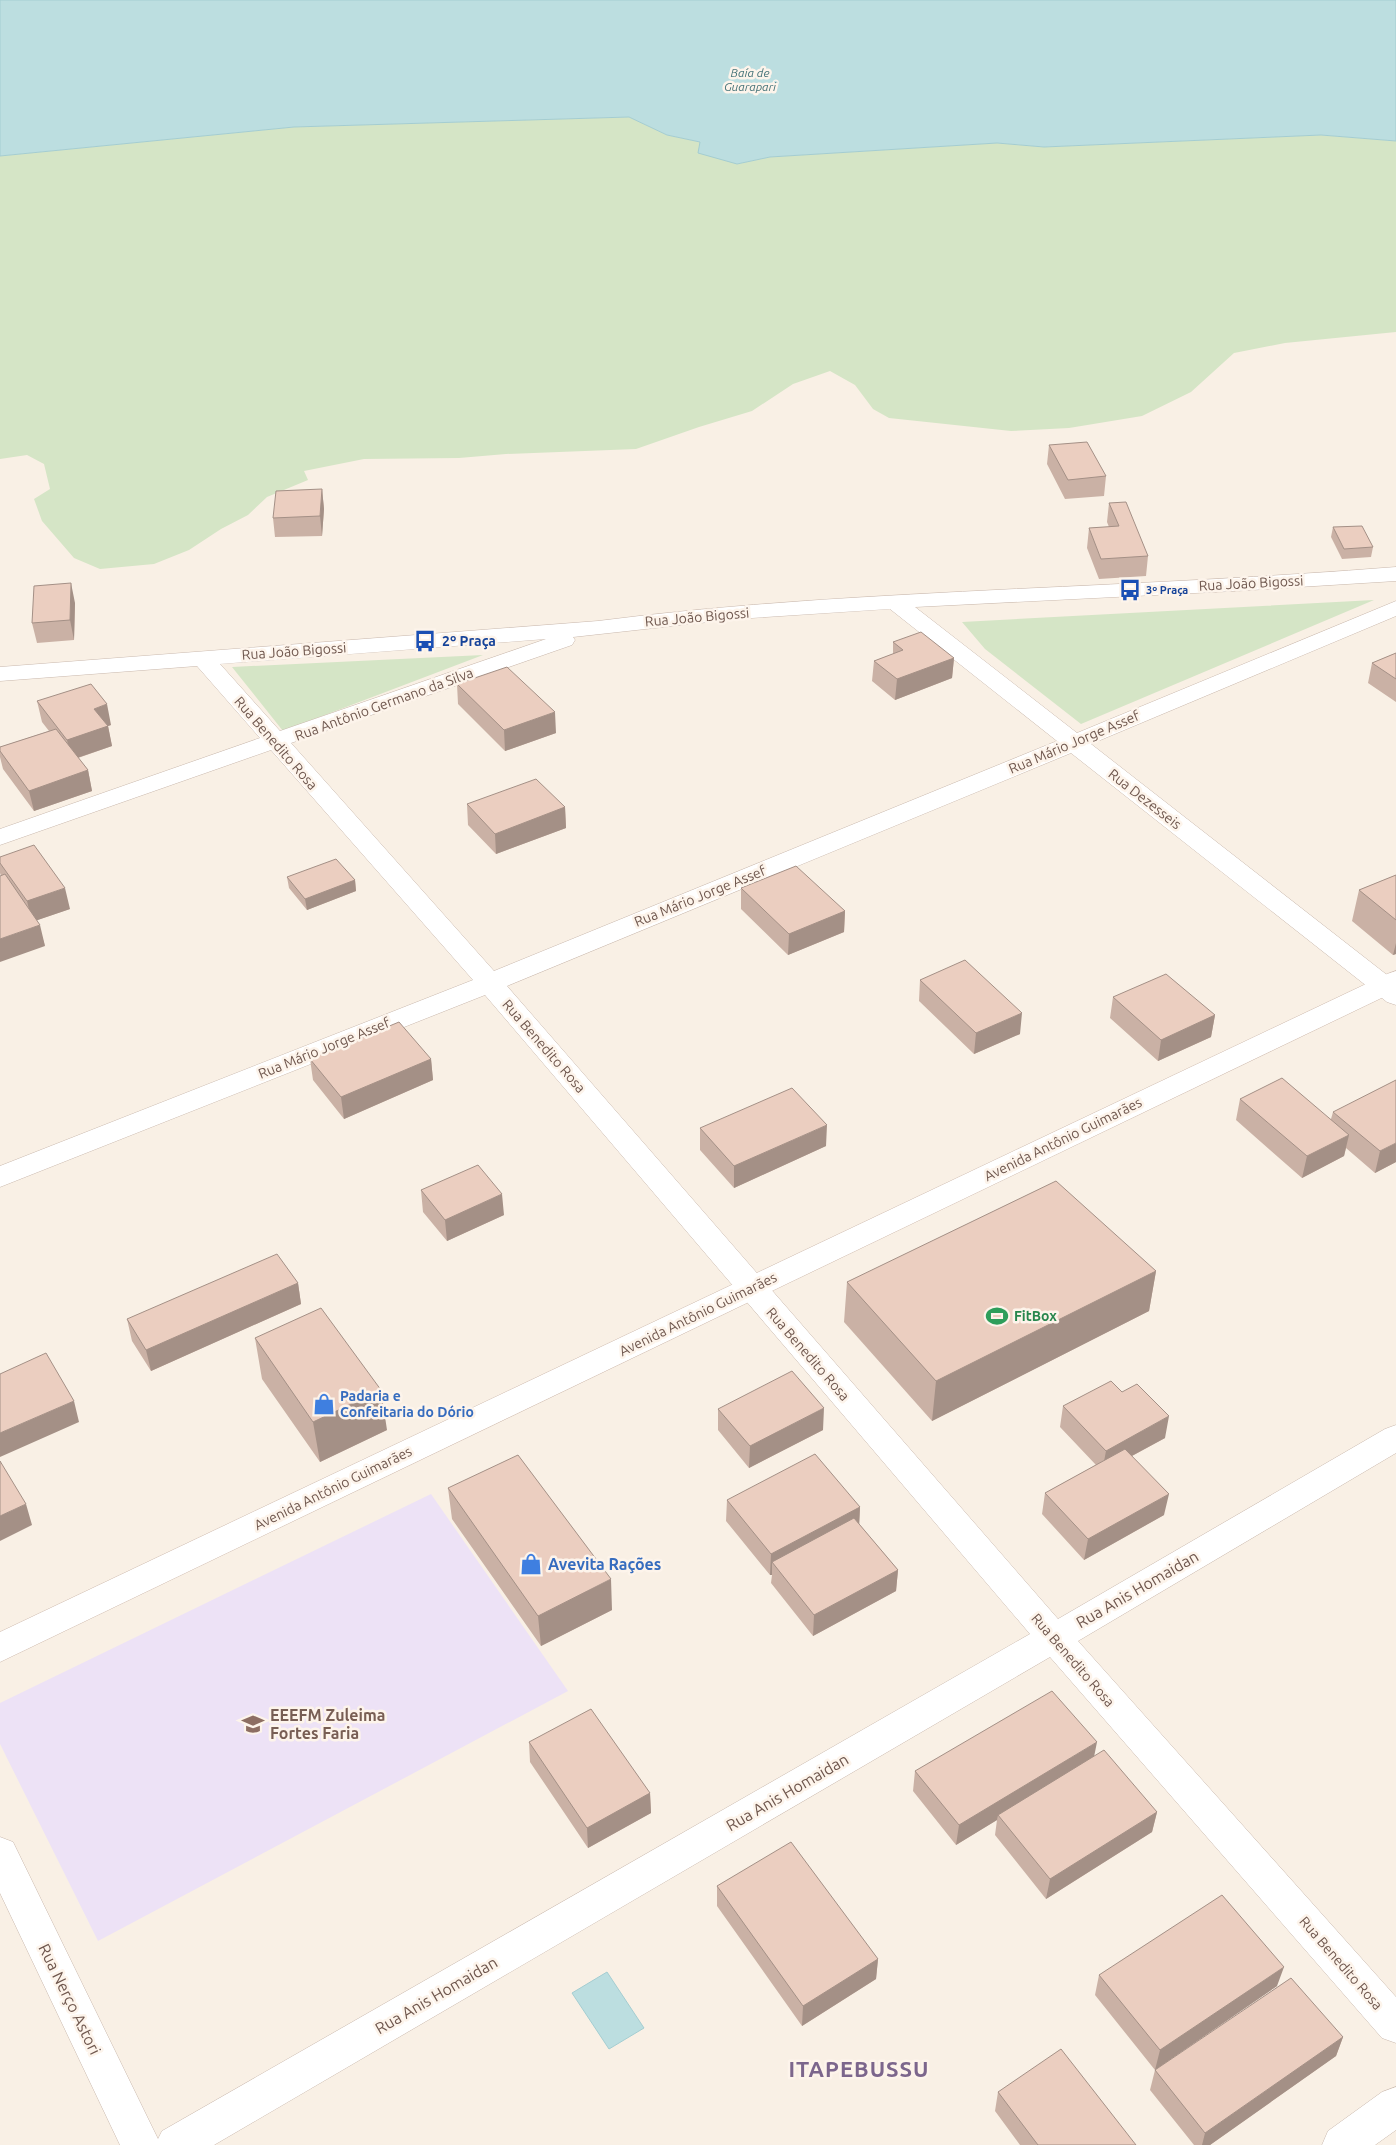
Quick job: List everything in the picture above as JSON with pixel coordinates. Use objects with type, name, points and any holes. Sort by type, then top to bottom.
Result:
[{"type":"street","name":"Rua João Bigossi","points":[[0,674],[598,628],[661,619],[895,602],[1396,574]]},
{"type":"street","name":"Rua Dezesseis","points":[[895,602],[1392,987]]},
{"type":"street","name":"Rua Mário Jorge Assef","points":[[0,1177],[490,982],[1396,608]]},
{"type":"street","name":"Rua Antônio Germano da Silva","points":[[0,837],[598,628]]},
{"type":"street","name":"Rua Benedito Rosa","points":[[202,658],[490,982],[751,1289],[1054,1638],[1396,2025]]},
{"type":"street","name":"Avenida Antônio Guimarães","points":[[0,1648],[751,1289],[1392,987]]},
{"type":"street","name":"Rua Anis Homaidan","points":[[176,2145],[1054,1638],[1396,1438]]},
{"type":"street","name":"Rua Nerço Astori","points":[[0,1854],[141,2145]]},
{"type":"street","points":[[1342,2145],[1396,2106]]},
{"type":"shaded area","name":"EEEFM Zuleima Fortes Faria","points":[[431,1494],[568,1691],[98,1941],[0,1744],[0,1703]]},
{"type":"green space","points":[[629,117],[667,135],[700,142],[737,164],[770,157],[997,143],[1044,147],[1321,135],[1396,141],[1396,332],[1285,343],[1234,353],[1191,392],[1142,416],[1069,428],[1011,431],[889,418],[873,409],[855,385],[830,371],[793,384],[752,411],[636,449],[506,454],[459,458],[364,459],[304,471],[308,480],[267,497],[248,515],[221,529],[189,550],[154,564],[100,569],[74,558],[42,521],[34,499],[50,489],[44,464],[27,455],[0,459],[0,156],[294,127]]},
{"type":"green space","points":[[1374,600],[1081,724],[985,649],[962,622]]},
{"type":"green space","points":[[483,655],[283,731],[232,667]]},
{"type":"water","name":"Baía de Guarapari","points":[[0,0],[1396,0],[1396,141],[1321,135],[1044,147],[997,143],[770,157],[737,164],[698,153],[700,142],[667,135],[629,117],[294,127],[0,156]]},
{"type":"water","points":[[607,1972],[644,2028],[609,2049],[572,1993]]},
{"type":"building","points":[[1087,442],[1106,476],[1068,480],[1049,445]]},
{"type":"building","points":[[322,489],[320,516],[273,518],[276,491]]},
{"type":"building","points":[[1126,502],[1148,556],[1101,559],[1089,528],[1119,526],[1109,503]]},
{"type":"building","points":[[1362,526],[1373,547],[1344,549],[1333,527]]},
{"type":"building","points":[[71,583],[70,620],[32,623],[34,586]]},
{"type":"building","points":[[921,632],[954,658],[897,679],[874,661],[903,650],[893,642]]},
{"type":"building","points":[[1396,653],[1396,679],[1372,663]]},
{"type":"building","points":[[507,667],[555,712],[504,730],[457,684]]},
{"type":"building","points":[[91,684],[107,704],[94,709],[108,726],[67,740],[37,701]]},
{"type":"building","points":[[56,729],[88,770],[29,791],[0,751],[0,747]]},
{"type":"building","points":[[536,779],[565,807],[495,834],[467,804]]},
{"type":"building","points":[[34,845],[65,888],[27,901],[0,863],[0,857]]},
{"type":"building","points":[[336,859],[355,880],[305,899],[287,877]]},
{"type":"building","points":[[796,866],[845,911],[789,934],[741,888]]},
{"type":"building","points":[[5,874],[40,925],[0,939],[0,876]]},
{"type":"building","points":[[1396,875],[1396,920],[1359,890]]},
{"type":"building","points":[[965,960],[1022,1013],[976,1033],[920,980]]},
{"type":"building","points":[[1166,974],[1215,1015],[1161,1040],[1113,997]]},
{"type":"building","points":[[399,1022],[431,1059],[341,1097],[310,1059]]},
{"type":"building","points":[[1282,1078],[1349,1135],[1307,1156],[1240,1099]]},
{"type":"building","points":[[1396,1080],[1396,1143],[1380,1151],[1333,1112]]},
{"type":"building","points":[[792,1088],[827,1125],[734,1166],[700,1128]]},
{"type":"building","points":[[478,1165],[502,1194],[445,1220],[421,1190]]},
{"type":"building","name":"FitBox","points":[[1056,1181],[1156,1271],[936,1381],[847,1282]]},
{"type":"building","points":[[277,1254],[298,1283],[146,1350],[127,1319]]},
{"type":"building","points":[[321,1308],[381,1390],[313,1422],[255,1338]]},
{"type":"building","points":[[46,1353],[74,1401],[0,1433],[0,1374]]},
{"type":"building","points":[[792,1371],[824,1408],[750,1446],[718,1409]]},
{"type":"building","points":[[1111,1381],[1122,1392],[1137,1384],[1169,1416],[1106,1451],[1063,1406]]},
{"type":"building","points":[[1125,1449],[1169,1494],[1088,1539],[1045,1493]]},
{"type":"building","points":[[815,1454],[860,1507],[771,1554],[727,1500]]},
{"type":"building","name":"Avevita Rações","points":[[518,1455],[611,1579],[538,1616],[448,1488]]},
{"type":"building","points":[[0,1461],[26,1504],[0,1516]]},
{"type":"building","points":[[854,1518],[898,1570],[814,1615],[772,1562]]},
{"type":"building","points":[[1052,1691],[1097,1742],[959,1825],[915,1771]]},
{"type":"building","points":[[591,1709],[650,1793],[587,1828],[529,1742]]},
{"type":"building","points":[[1104,1750],[1157,1812],[1050,1879],[998,1815]]},
{"type":"building","points":[[791,1842],[878,1959],[803,2006],[717,1886]]},
{"type":"building","points":[[1222,1895],[1284,1967],[1160,2050],[1099,1975]]},
{"type":"building","points":[[1291,1978],[1343,2037],[1205,2133],[1155,2070]]},
{"type":"building","points":[[1061,2049],[1136,2145],[1038,2145],[998,2092]]},
{"type":"place","name":"3º Praça","points":[[1130,590]]},
{"type":"place","name":"2º Praça","points":[[425,641]]},
{"type":"place","name":"FitBox","points":[[997,1316]]},
{"type":"place","name":"Padaria e Confeitaria do Dório","points":[[324,1404]]},
{"type":"place","name":"Avevita Rações","points":[[531,1564]]},
{"type":"place","name":"EEEFM Zuleima Fortes Faria","points":[[253,1724]]},
{"type":"district","name":"ITAPEBUSSU","points":[[859,2069]]}]
